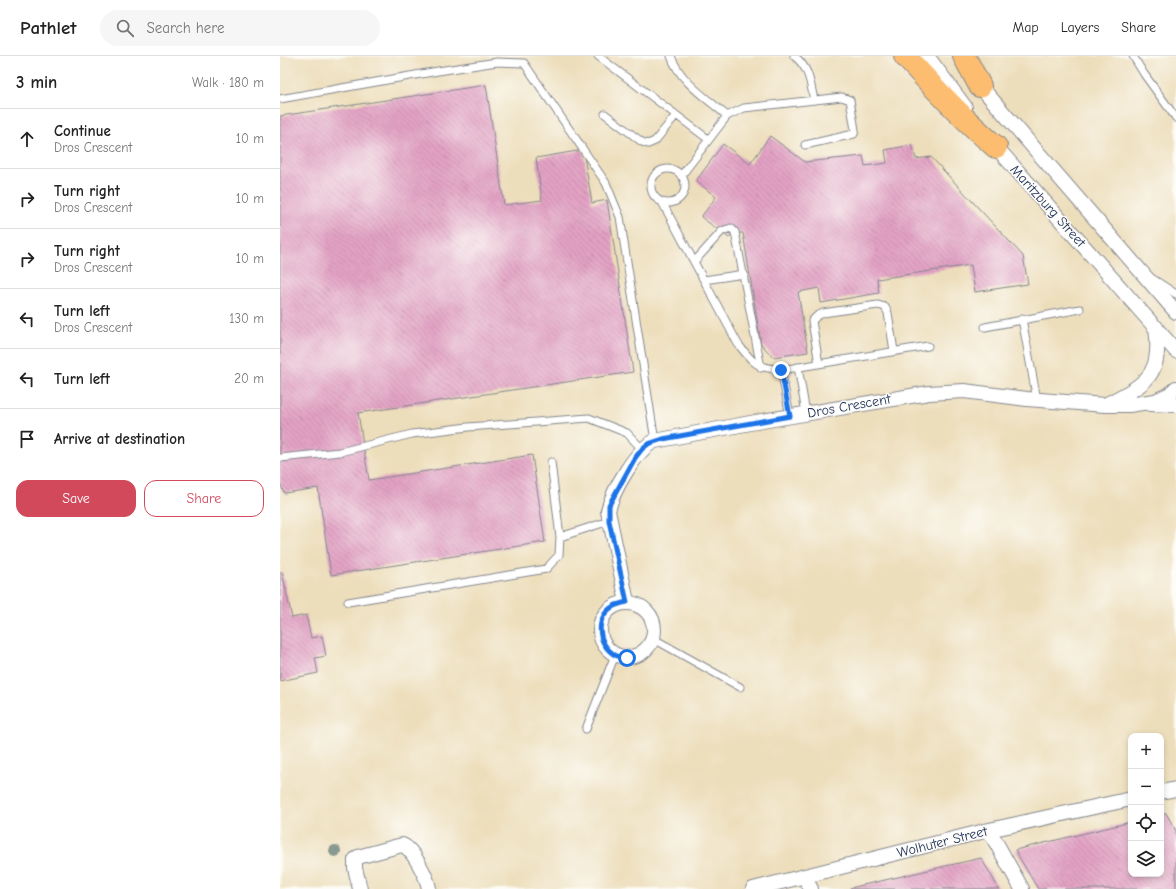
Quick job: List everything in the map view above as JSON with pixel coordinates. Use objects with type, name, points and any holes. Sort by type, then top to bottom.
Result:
[{"type":"highway","points":[[905,56],[941,97],[970,125],[996,147]]},
{"type":"highway","points":[[964,56],[980,86]]},
{"type":"street","name":"Maritzburg Street","points":[[927,56],[996,147],[1176,351]]},
{"type":"street","name":"Maritzburg Street","points":[[957,56],[980,86],[1176,312]]},
{"type":"street","points":[[1104,405],[1138,387],[1152,371],[1158,354],[1156,327]]},
{"type":"street","name":"Dros Crescent","points":[[1144,403],[1162,398],[1176,388]]},
{"type":"street","name":"Dros Crescent","points":[[627,602],[608,511],[611,500],[635,458],[642,449],[655,442],[806,413],[898,397],[948,391],[1104,405],[1144,403],[1176,405]]},
{"type":"street","points":[[627,602],[640,605],[650,614],[655,626],[654,639],[648,649],[638,656],[627,658],[616,655],[606,648],[600,637],[600,625],[605,613],[614,606],[627,602]]},
{"type":"street","name":"Wolhuter Street","points":[[753,889],[989,830],[1128,800]]},
{"type":"street","points":[[989,830],[1022,889]]},
{"type":"street","points":[[360,889],[355,868],[355,860],[358,857],[402,844],[410,848],[427,881],[428,889]]},
{"type":"street","points":[[804,876],[811,889]]},
{"type":"lane","points":[[598,56],[708,139]]},
{"type":"lane","points":[[671,56],[675,66],[685,79],[727,116]]},
{"type":"lane","points":[[794,56],[803,63],[809,75],[814,100]]},
{"type":"lane","points":[[1133,56],[1176,118]]},
{"type":"lane","points":[[280,99],[497,62],[524,63],[606,183],[620,217],[655,442]]},
{"type":"lane","points":[[680,176],[727,116],[744,108],[842,97],[850,100],[855,130],[851,136],[805,145]]},
{"type":"lane","points":[[605,114],[642,142],[648,144],[655,141],[676,115]]},
{"type":"lane","points":[[662,202],[672,202],[681,196],[684,190],[684,183],[680,176],[676,172],[669,169],[662,170],[656,174],[652,180],[652,194],[662,202],[738,344],[751,360],[761,368],[781,370],[928,346]]},
{"type":"lane","points":[[694,262],[722,231],[731,228],[735,232],[761,368]]},
{"type":"lane","points":[[1138,269],[1176,294]]},
{"type":"lane","points":[[704,280],[744,274]]},
{"type":"lane","points":[[819,364],[812,321],[823,313],[878,305],[885,306],[888,313],[894,352]]},
{"type":"lane","points":[[985,327],[1080,309]]},
{"type":"lane","points":[[1022,319],[1037,400]]},
{"type":"lane","points":[[798,367],[806,413]]},
{"type":"lane","points":[[781,370],[790,416]]},
{"type":"lane","points":[[280,458],[340,452],[412,434],[468,426],[589,418],[627,433],[642,449]]},
{"type":"lane","points":[[348,602],[546,569],[559,555],[560,537],[552,462]]},
{"type":"lane","points":[[560,537],[609,521]]},
{"type":"lane","points":[[654,639],[740,687]]},
{"type":"lane","points":[[586,729],[616,655]]},
{"type":"building","points":[[486,85],[504,205],[542,200],[536,158],[583,150],[592,203],[607,200],[633,372],[358,413],[369,480],[532,455],[545,542],[331,575],[318,488],[284,493],[280,483],[280,116]]},
{"type":"building","points":[[770,136],[805,162],[863,156],[865,166],[887,163],[885,150],[912,145],[916,159],[931,157],[1023,256],[1028,284],[975,292],[971,265],[877,279],[879,293],[821,303],[819,288],[798,292],[808,352],[773,357],[761,344],[743,233],[733,233],[729,238],[701,217],[716,197],[696,181],[723,144],[750,164]]},
{"type":"building","points":[[282,572],[292,618],[306,615],[311,638],[322,636],[326,656],[315,658],[318,673],[280,681],[280,573]]},
{"type":"building","points":[[1166,813],[1176,831],[1176,889],[1038,889],[1015,850],[1128,823],[1128,877],[1164,877],[1164,814]]},
{"type":"building","points":[[981,858],[999,889],[850,889],[850,888]]},
{"type":"route","points":[[627,658],[616,655],[606,648],[600,637],[600,625],[605,613],[614,606],[627,602],[608,516],[611,500],[635,458],[648,444],[663,439],[790,416],[781,370]]}]
